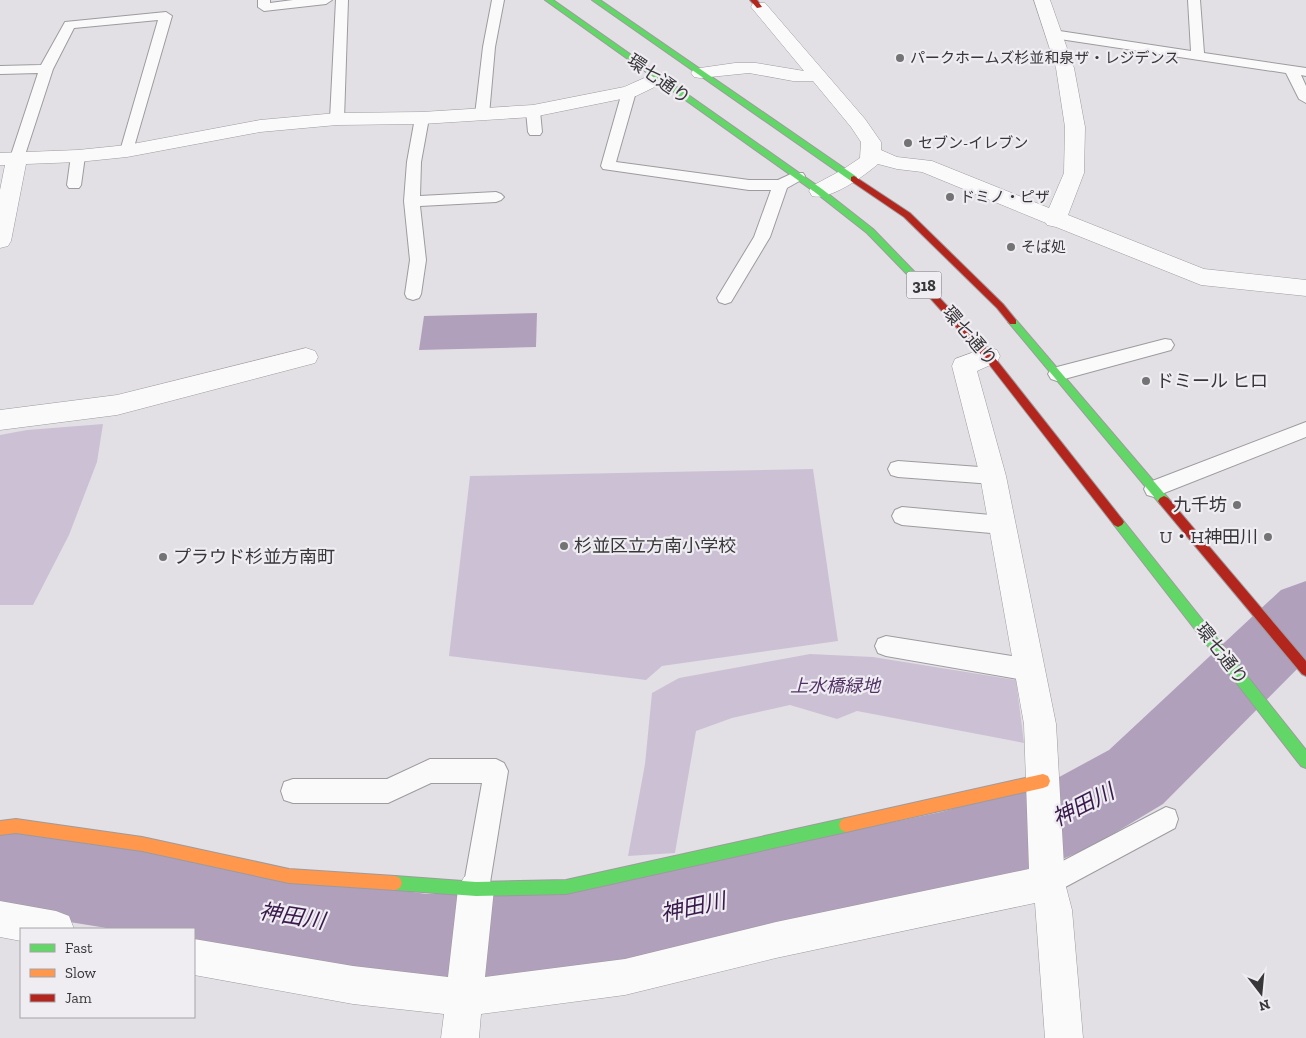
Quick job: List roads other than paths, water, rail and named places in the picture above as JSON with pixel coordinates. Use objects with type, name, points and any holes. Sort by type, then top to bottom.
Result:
[{"type":"main road","name":"環七通り","points":[[548,0],[819,191],[870,231],[921,282],[988,356],[1306,761]]},
{"type":"main road","name":"環七通り","points":[[595,0],[907,215],[1000,306],[1306,670]]},
{"type":"main road","points":[[0,828],[16,826],[142,844],[289,876],[475,897],[566,886],[1043,788]]},
{"type":"street","points":[[1042,0],[1065,68],[1075,127],[1074,173],[1055,220]]},
{"type":"street","points":[[763,4],[871,142],[870,160],[849,175],[819,191]]},
{"type":"street","points":[[700,73],[725,68],[756,68],[800,78],[818,75]]},
{"type":"street","points":[[0,241],[8,159],[78,156],[127,151],[260,126],[337,119],[422,118],[533,111],[629,92],[658,78]]},
{"type":"street","points":[[871,154],[889,162],[925,166],[1055,220],[1201,277],[1306,288]]},
{"type":"street","points":[[988,356],[964,366],[993,476],[1040,724],[1048,877],[1054,910],[1064,1038]]},
{"type":"street","points":[[0,420],[117,405],[306,357]]},
{"type":"street","points":[[195,957],[353,985],[465,990],[625,977],[1048,877]]},
{"type":"street","points":[[460,1038],[475,897]]},
{"type":"street","points":[[0,919],[50,928]]},
{"type":"lane","points":[[264,0],[264,7],[326,0]]},
{"type":"lane","points":[[337,119],[342,0]]},
{"type":"lane","points":[[482,115],[489,47],[498,0]]},
{"type":"lane","points":[[1194,0],[1198,55]]},
{"type":"lane","points":[[8,159],[46,69],[69,25],[166,16],[127,151]]},
{"type":"lane","points":[[1053,34],[1306,72]]},
{"type":"lane","points":[[0,70],[46,69]]},
{"type":"lane","points":[[1291,69],[1306,99]]},
{"type":"lane","points":[[629,92],[608,166],[749,185],[780,185],[798,176]]},
{"type":"lane","points":[[533,111],[535,132]]},
{"type":"lane","points":[[413,294],[418,260],[412,201],[414,162],[422,118]]},
{"type":"lane","points":[[74,185],[78,156]]},
{"type":"lane","points":[[725,298],[762,237],[780,185]]},
{"type":"lane","points":[[412,201],[496,197]]},
{"type":"lane","points":[[1057,374],[1165,345]]},
{"type":"lane","points":[[1154,489],[1306,429]]},
{"type":"lane","points":[[898,469],[993,476]]},
{"type":"lane","points":[[902,516],[1002,525]]},
{"type":"lane","points":[[886,646],[1030,670]]},
{"type":"lane","points":[[293,792],[388,791],[430,771],[496,771],[475,897]]},
{"type":"lane","points":[[1048,877],[1166,819]]},
{"type":"waterway","name":"神田川","points":[[0,873],[32,875],[426,937],[573,932],[941,853],[1065,818],[1136,777],[1306,613]]},
{"type":"place","name":"パークホームズ杉並和泉ザ・レジデンス","points":[[900,58]]},
{"type":"place","name":"セブン-イレブン","points":[[908,143]]},
{"type":"place","name":"ドミノ・ピザ","points":[[950,197]]},
{"type":"place","name":"そば処","points":[[1011,247]]},
{"type":"place","name":"ドミール ヒロ","points":[[1146,381]]},
{"type":"place","name":"九千坊","points":[[1237,505]]},
{"type":"place","name":"U・H神田川","points":[[1268,537]]},
{"type":"place","name":"杉並区立方南小学校","points":[[564,546]]},
{"type":"place","name":"プラウド杉並方南町","points":[[163,557]]},
{"type":"park label","name":"上水橋緑地","points":[[835,686]]}]
